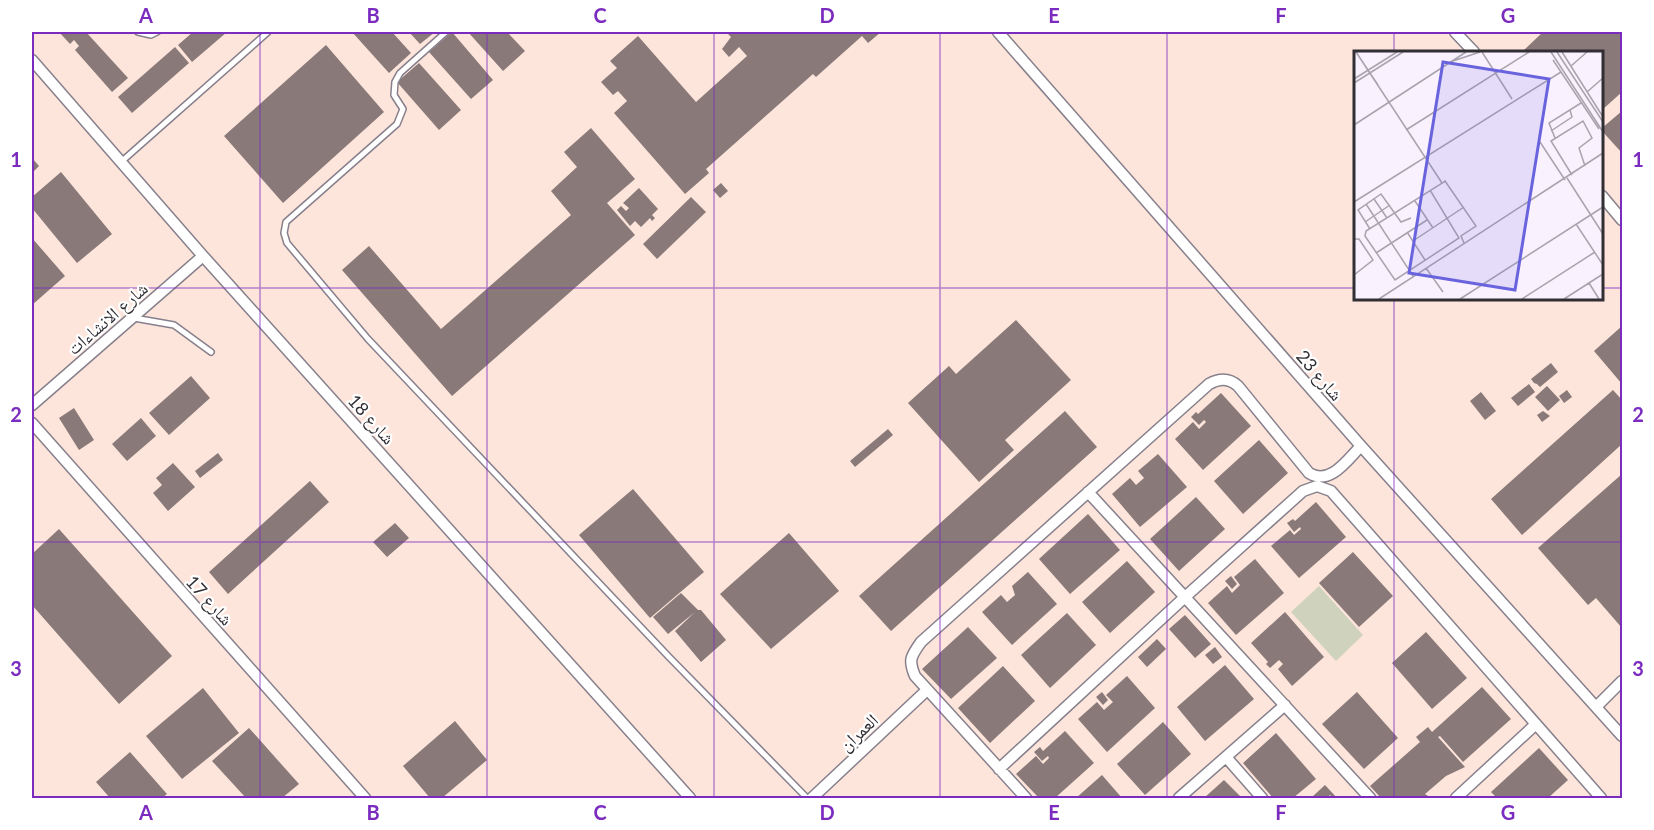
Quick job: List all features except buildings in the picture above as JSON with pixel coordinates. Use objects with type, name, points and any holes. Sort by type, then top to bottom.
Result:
[{"type":"street","name":"شارع 23","points":[[998,32],[1361,446],[1623,736]]},
{"type":"street","points":[[1455,32],[1472,51]]},
{"type":"street","name":"شارع 18","points":[[32,60],[203,256],[690,798]]},
{"type":"street","points":[[1603,197],[1623,220]]},
{"type":"street","name":"شارع الانشاءات","points":[[32,405],[203,256]]},
{"type":"street","points":[[1026,798],[915,676],[911,667],[911,656],[921,642],[1209,384],[1221,379],[1238,386],[1313,476],[1322,478],[1331,475],[1361,446]]},
{"type":"street","name":"شارع 17","points":[[32,423],[365,798]]},
{"type":"street","points":[[999,768],[1303,491],[1317,486],[1331,491],[1601,798]]},
{"type":"street","points":[[1088,492],[1370,798]]},
{"type":"street","points":[[1596,707],[1623,681]]},
{"type":"street","name":"العمران","points":[[812,798],[927,690]]},
{"type":"street","points":[[1179,798],[1285,705]]},
{"type":"street","points":[[1456,798],[1536,724]]},
{"type":"street","points":[[1226,757],[1262,798]]},
{"type":"lane","points":[[138,32],[151,35],[157,32]]},
{"type":"lane","points":[[121,162],[268,32]]},
{"type":"lane","points":[[446,32],[400,73],[395,82],[394,95],[403,109],[397,124],[286,222],[284,233],[287,243],[368,339],[669,657],[807,798]]},
{"type":"lane","points":[[132,318],[174,325],[211,352]]},
{"type":"shaded area","points":[[32,32],[1622,32],[1622,798],[32,798]]},
{"type":"green space","points":[[1319,586],[1363,635],[1336,661],[1291,612]]}]
